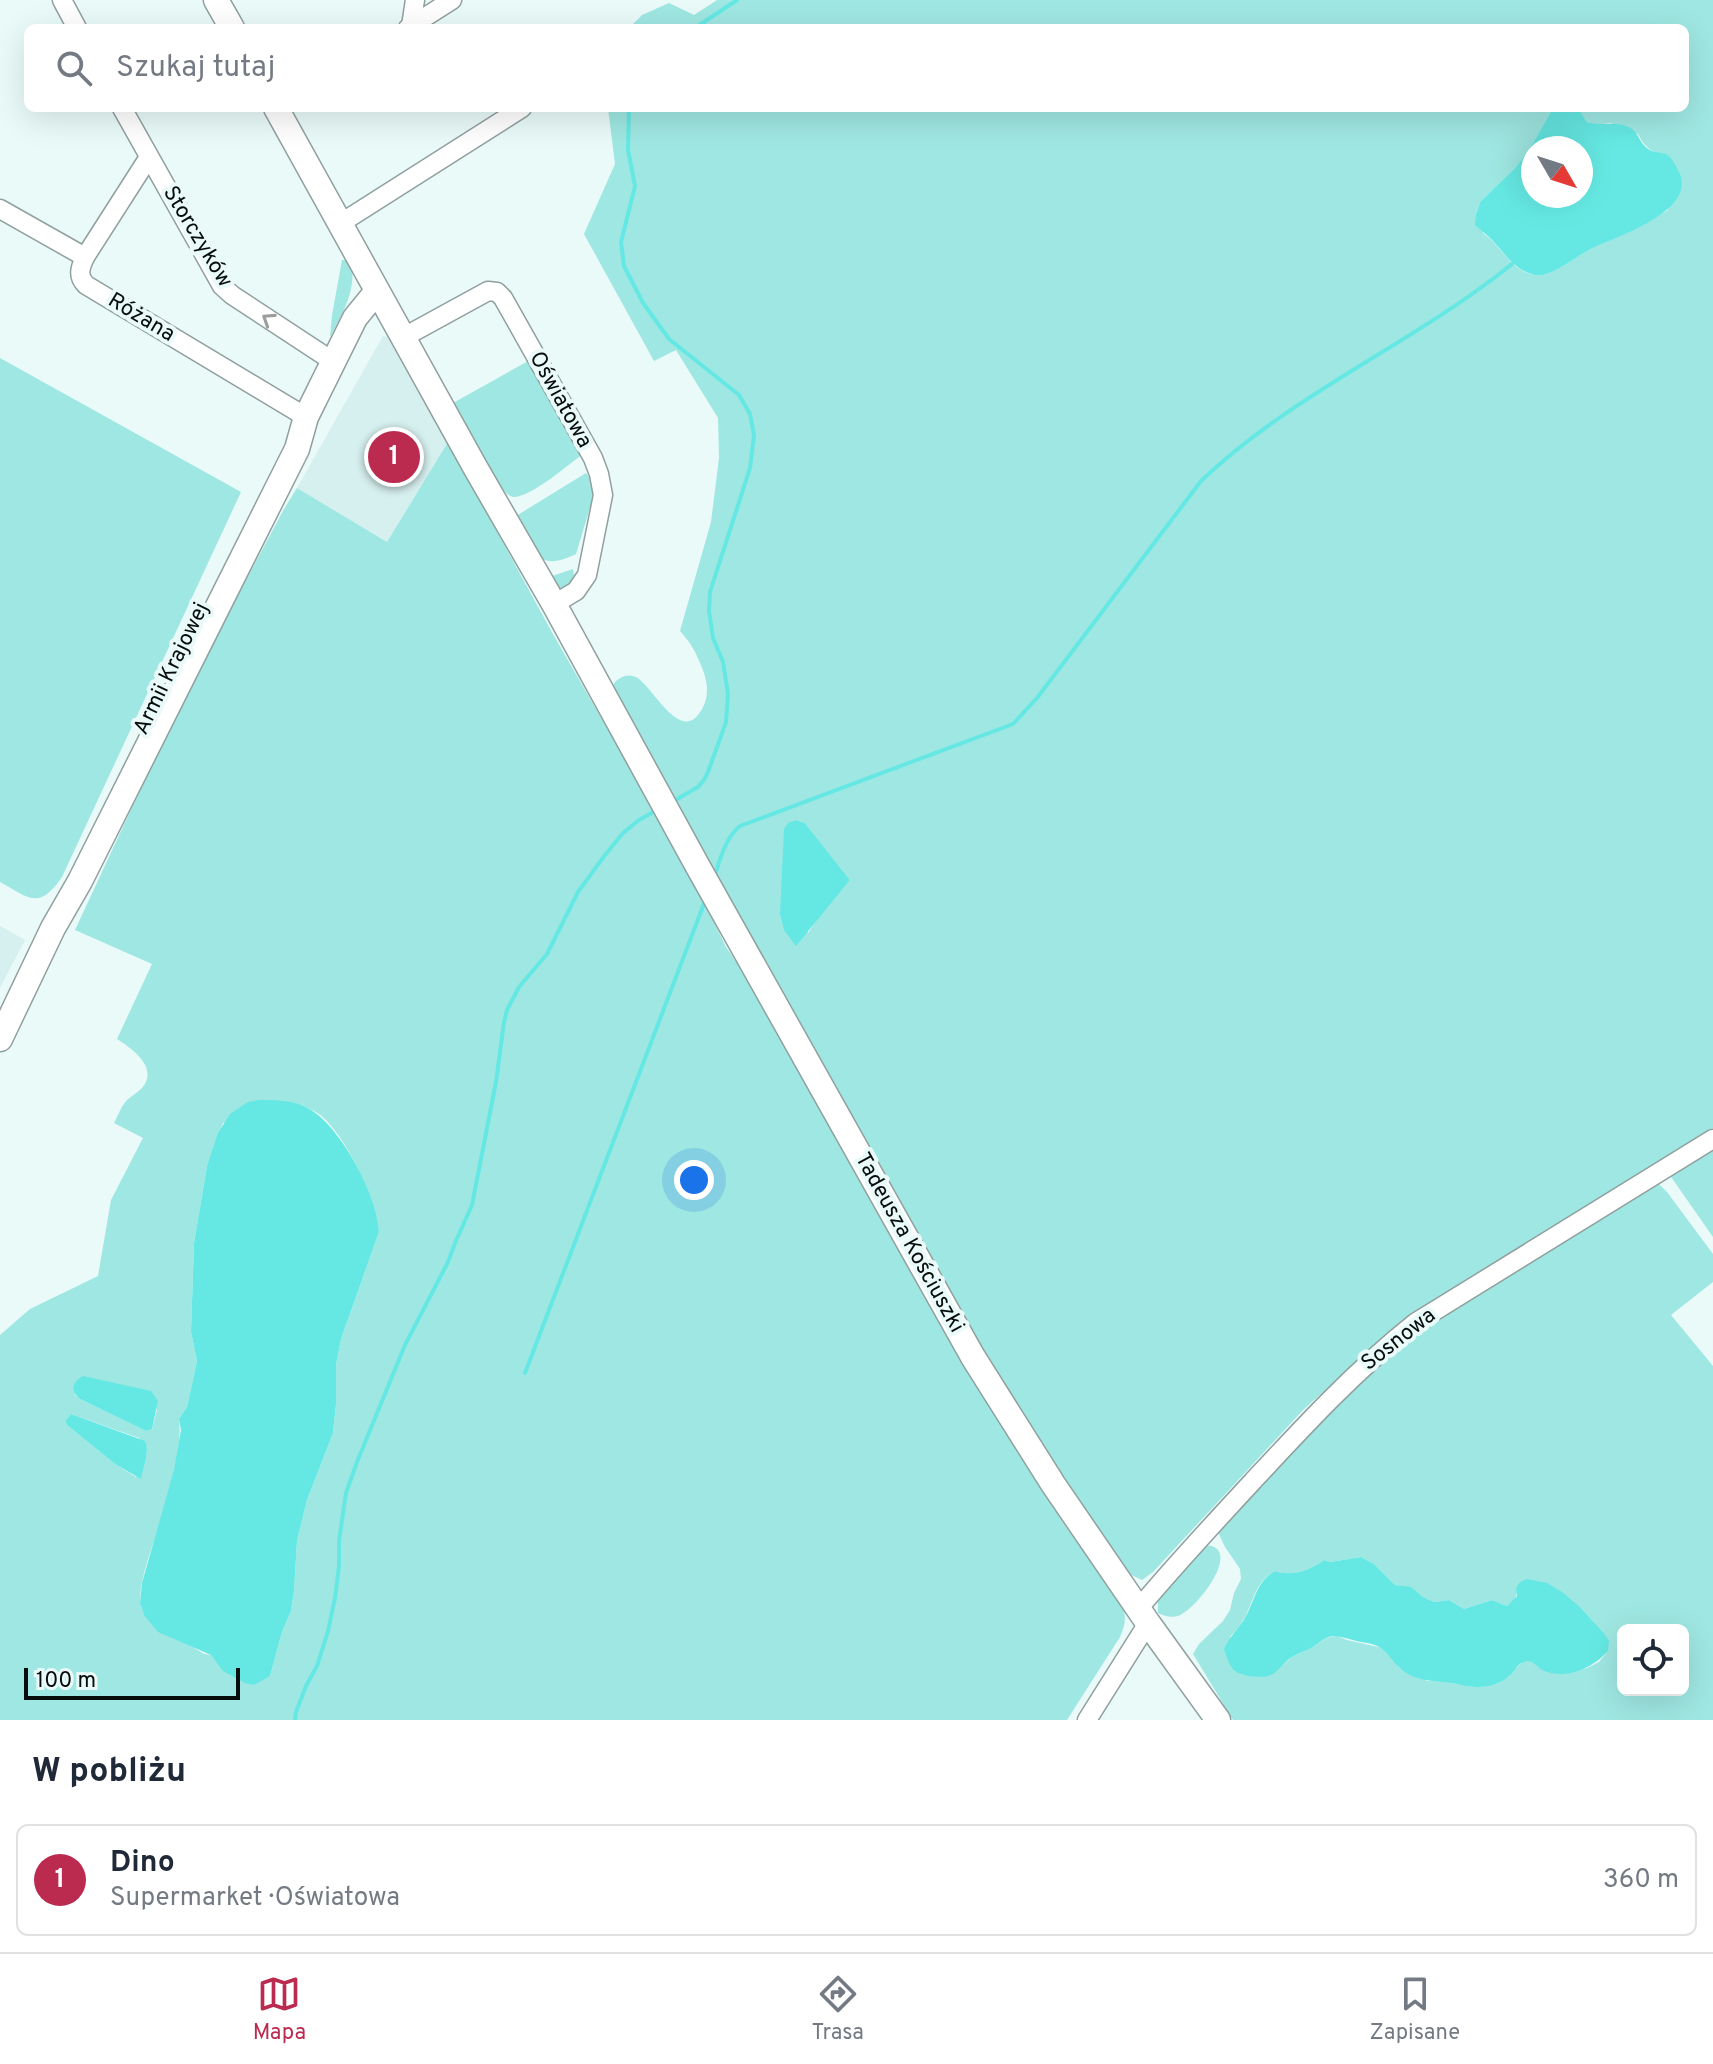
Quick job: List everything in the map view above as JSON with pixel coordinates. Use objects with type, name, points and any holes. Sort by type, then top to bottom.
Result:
[{"type":"street","points":[[62,0],[75,24]]},
{"type":"street","points":[[216,0],[230,24]]},
{"type":"street","points":[[410,24],[415,0]]},
{"type":"street","points":[[414,24],[452,0]]},
{"type":"street","name":"Storczyków","points":[[124,112],[222,286],[334,362]]},
{"type":"street","points":[[281,112],[377,291],[554,604]]},
{"type":"street","points":[[341,223],[516,112]]},
{"type":"street","name":"Storczyków","points":[[85,257],[149,157]]},
{"type":"street","points":[[0,209],[85,257]]},
{"type":"street","name":"Różana","points":[[85,257],[79,272],[86,285],[306,417]]},
{"type":"street","name":"Armii Krajowej","points":[[0,1039],[53,928],[80,881],[297,449],[306,417],[355,318],[377,291]]},
{"type":"street","name":"Oświatowa","points":[[404,337],[488,291],[497,292],[593,458],[603,495],[587,575],[576,591],[554,604]]},
{"type":"street","name":"Tadeusza Kościuszki","points":[[554,604],[973,1357],[1053,1484],[1218,1720]]},
{"type":"street","name":"Sosnowa","points":[[1087,1720],[1173,1568],[1339,1390],[1383,1349],[1415,1323],[1713,1139]]},
{"type":"shaded area","points":[[717,0],[1713,0],[1713,1128],[1393,1329],[1303,1410],[1153,1572],[1142,1580],[1129,1574],[1025,1426],[613,694],[614,683],[630,675],[643,683],[678,719],[687,721],[696,717],[704,705],[707,689],[704,673],[694,650],[680,631],[711,522],[719,458],[718,418],[676,350],[654,361],[584,234],[615,164],[608,112],[1551,112],[1537,136],[1521,136],[1521,160],[1481,201],[1483,233],[1519,269],[1541,275],[1668,210],[1679,172],[1667,155],[1650,149],[1638,134],[1611,123],[1596,125],[1587,122],[1581,112],[1689,112],[1689,24],[633,24],[642,15],[669,3],[694,15]],"holes":[[[796,820],[805,823],[850,880],[808,933]]]},
{"type":"shaded area","points":[[1551,112],[1581,112],[1587,122],[1629,127],[1648,149],[1668,155],[1680,174],[1681,188],[1676,200],[1664,212],[1633,231],[1541,275],[1528,273],[1516,266],[1475,225],[1481,201],[1521,160],[1521,208],[1593,208],[1593,136],[1537,136]]},
{"type":"shaded area","points":[[342,260],[351,260],[351,290],[330,337],[332,315]]},
{"type":"shaded area","points":[[383,336],[390,337],[448,442],[387,542],[297,488]]},
{"type":"shaded area","points":[[0,358],[241,492],[62,877],[40,898],[27,897],[0,882]]},
{"type":"shaded area","points":[[530,360],[583,454],[539,486],[514,497],[507,494],[490,472],[453,403]]},
{"type":"shaded area","points":[[448,442],[554,636],[687,867],[726,947],[968,1371],[1062,1521],[1122,1605],[1125,1621],[1120,1637],[1067,1720],[0,1720],[0,1335],[30,1309],[98,1276],[111,1200],[143,1138],[114,1123],[125,1102],[142,1088],[148,1073],[142,1060],[117,1039],[152,964],[75,930],[181,702],[297,488],[387,542]],"holes":[[[302,1105],[329,1123],[349,1151],[373,1203],[379,1232],[341,1339],[336,1365],[333,1433],[307,1500],[297,1541],[291,1611],[270,1676],[216,1661],[211,1655],[171,1634],[143,1612],[141,1593],[174,1471],[179,1445],[179,1419],[187,1407],[197,1361],[191,1332],[194,1243],[207,1166],[223,1123]],[[125,1387],[151,1392],[157,1410],[152,1429],[146,1431],[74,1394]],[[71,1414],[139,1438],[147,1452],[136,1477],[115,1464],[65,1421]]]},
{"type":"shaded area","points":[[586,473],[595,491],[576,554],[552,561],[538,557],[516,516]]},
{"type":"shaded area","points":[[573,569],[571,587],[559,594],[549,577]]},
{"type":"shaded area","points":[[796,820],[805,823],[850,880],[796,946],[784,930],[780,914],[784,829]]},
{"type":"shaded area","points":[[0,926],[25,940],[0,988]]},
{"type":"shaded area","points":[[259,1100],[301,1105],[315,1112],[328,1125],[363,1179],[377,1217],[379,1232],[341,1339],[336,1365],[333,1433],[307,1500],[297,1541],[291,1611],[270,1676],[254,1685],[223,1671],[211,1655],[158,1632],[144,1615],[140,1603],[142,1583],[174,1470],[181,1430],[179,1419],[187,1407],[197,1361],[191,1332],[194,1243],[207,1166],[218,1133],[230,1114],[248,1102]]},
{"type":"shaded area","points":[[1713,1147],[1713,1237],[1669,1174]]},
{"type":"shaded area","points":[[1658,1183],[1667,1192],[1713,1254],[1713,1282],[1671,1315],[1713,1366],[1713,1720],[1233,1720],[1193,1654],[1223,1621],[1241,1579],[1240,1569],[1217,1530],[1337,1401],[1416,1331]],"holes":[[[1361,1557],[1374,1564],[1395,1585],[1411,1588],[1434,1602],[1449,1600],[1464,1609],[1492,1600],[1507,1606],[1515,1600],[1517,1592],[1581,1608],[1603,1632],[1608,1651],[1599,1662],[1571,1672],[1554,1673],[1541,1669],[1532,1661],[1524,1661],[1497,1684],[1472,1687],[1427,1681],[1399,1667],[1383,1648],[1337,1636],[1326,1638],[1292,1657],[1271,1675],[1230,1637],[1244,1618],[1260,1584],[1275,1571],[1294,1573],[1324,1560],[1330,1562]]]},
{"type":"shaded area","points":[[83,1376],[151,1391],[158,1401],[152,1429],[146,1431],[80,1399],[74,1387]]},
{"type":"shaded area","points":[[71,1414],[145,1441],[146,1455],[141,1479],[115,1464],[67,1425],[65,1421]]},
{"type":"shaded area","points":[[1203,1545],[1215,1548],[1220,1555],[1214,1578],[1196,1602],[1178,1616],[1158,1613],[1158,1599]]},
{"type":"shaded area","points":[[1361,1557],[1374,1564],[1395,1585],[1411,1587],[1434,1602],[1449,1600],[1464,1609],[1492,1600],[1507,1606],[1517,1596],[1519,1583],[1526,1579],[1547,1583],[1581,1608],[1603,1632],[1609,1641],[1608,1651],[1595,1663],[1569,1673],[1551,1673],[1527,1661],[1501,1682],[1479,1687],[1418,1678],[1406,1673],[1381,1648],[1339,1637],[1325,1639],[1292,1657],[1271,1675],[1247,1676],[1233,1669],[1224,1649],[1268,1576],[1275,1571],[1301,1572],[1324,1560],[1330,1562]]},
{"type":"waterway","points":[[701,24],[737,0]]},
{"type":"waterway","points":[[629,112],[628,150],[635,186],[621,242],[624,266],[643,303],[669,339],[739,395],[750,414],[754,435],[750,468],[710,592],[713,638],[723,662],[728,694],[726,722],[704,780],[672,802]]},
{"type":"waterway","points":[[714,878],[727,843],[740,826],[1013,724],[1037,698],[1201,481],[1274,421],[1435,319],[1512,264]]},
{"type":"waterway","points":[[295,1720],[328,1631],[335,1598],[346,1493],[405,1345],[448,1262],[472,1205],[507,1010],[519,987],[547,954],[578,892],[605,855],[623,833],[657,810]]},
{"type":"waterway","points":[[525,1373],[705,901]]},
{"type":"place","name":"Dino","points":[[394,457]]}]
